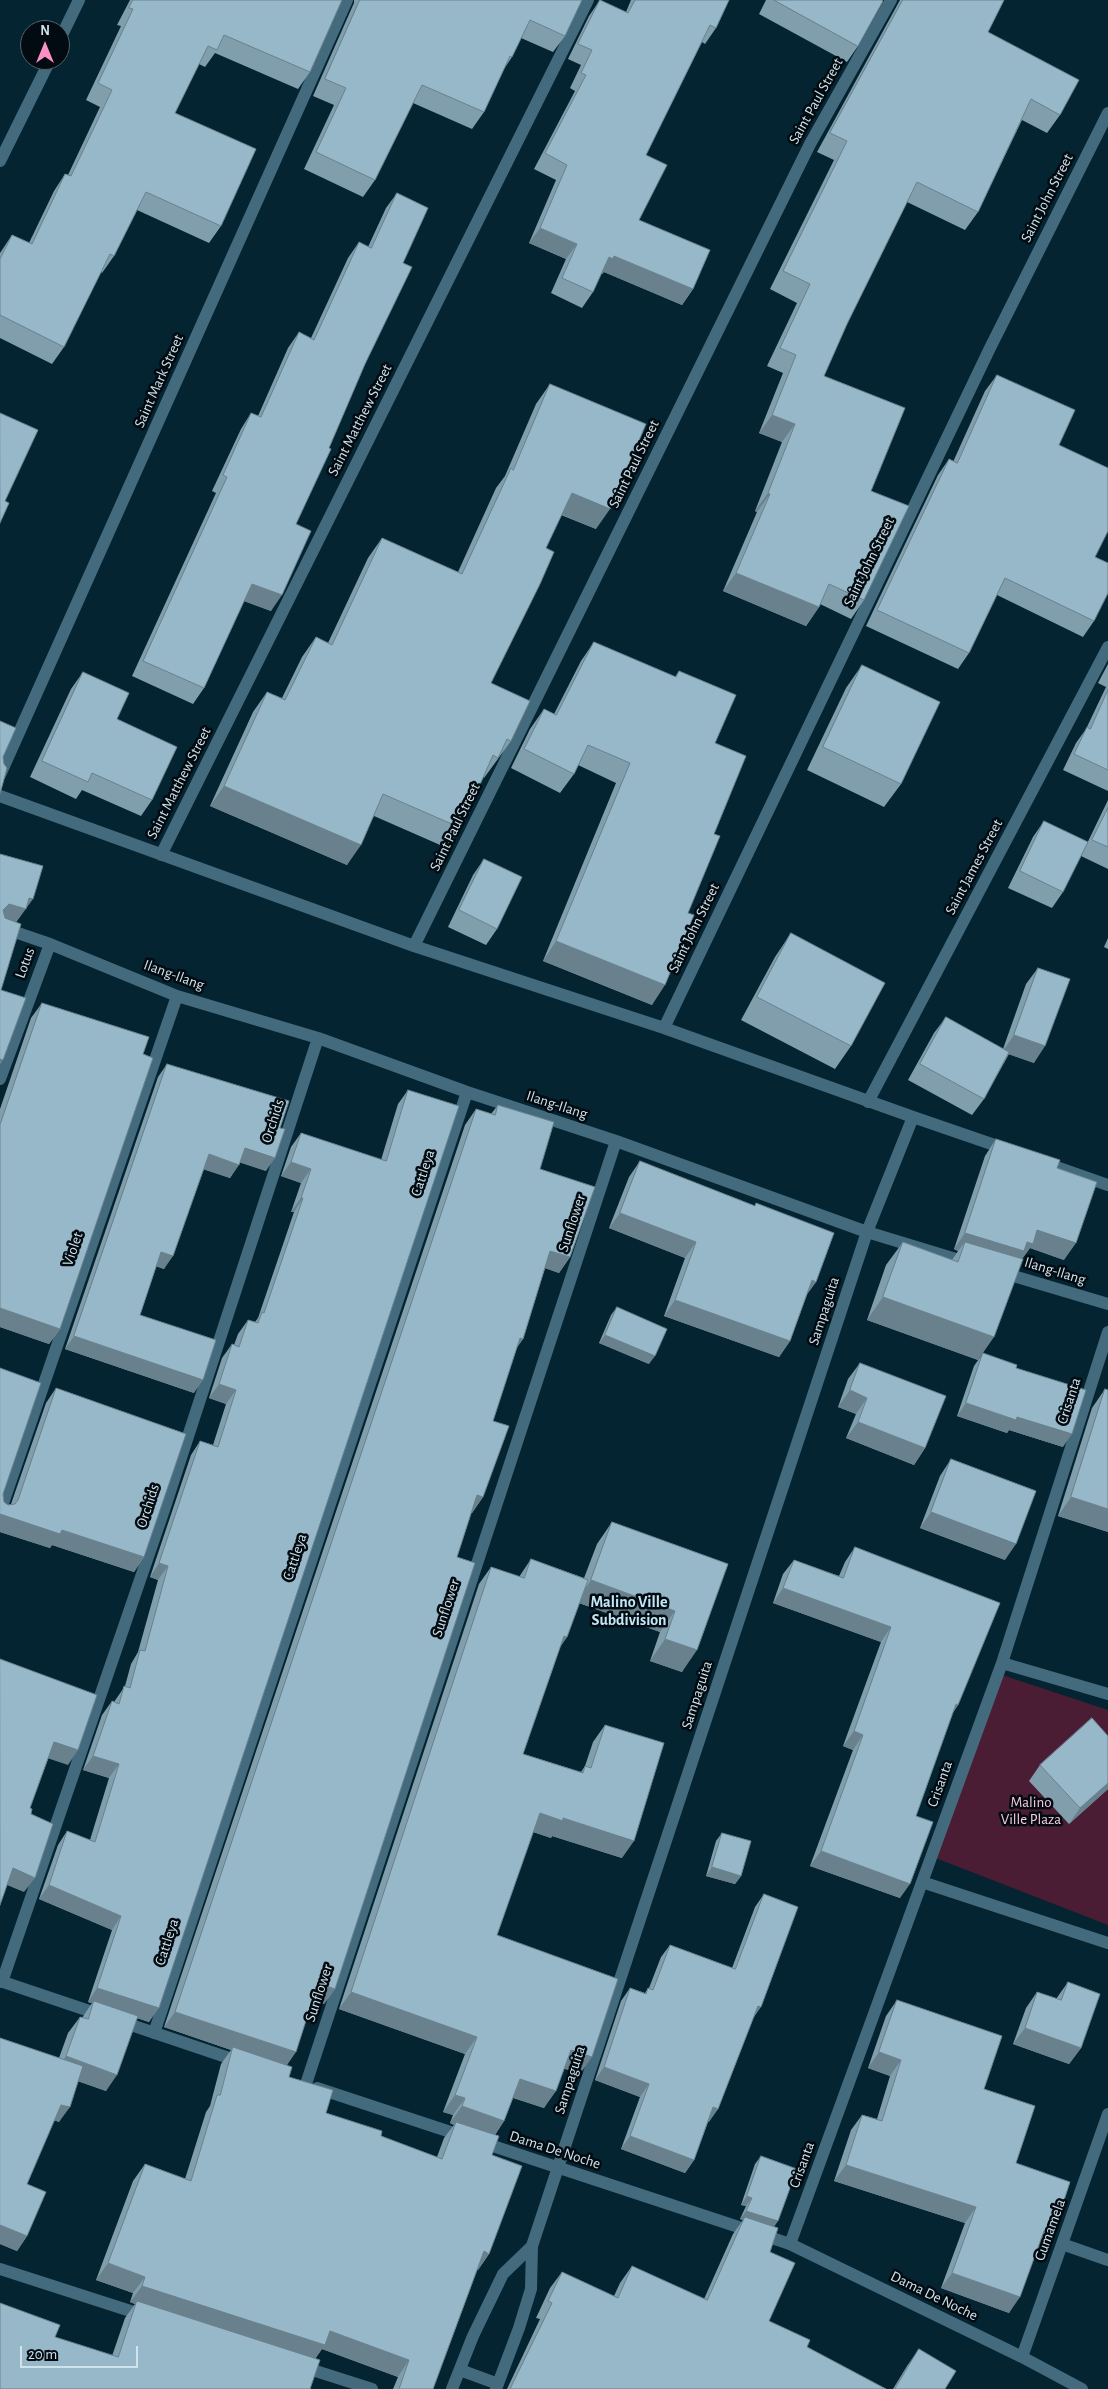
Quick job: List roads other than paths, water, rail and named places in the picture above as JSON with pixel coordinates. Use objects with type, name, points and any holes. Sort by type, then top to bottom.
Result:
[{"type":"street","points":[[69,20],[79,0]]},
{"type":"street","name":"Saint Mark Street","points":[[0,775],[347,0]]},
{"type":"street","name":"Saint Matthew Street","points":[[161,855],[588,0]]},
{"type":"street","name":"Saint Paul Street","points":[[414,946],[810,144],[891,0]]},
{"type":"street","points":[[0,161],[45,70]]},
{"type":"street","name":"Saint John Street","points":[[664,1028],[986,357],[1108,113]]},
{"type":"street","name":"Saint James Street","points":[[868,1102],[1108,647]]},
{"type":"street","points":[[0,796],[414,946],[664,1028],[868,1102],[1108,1185]]},
{"type":"street","name":"Ilang-Ilang","points":[[0,927],[50,944],[177,996],[318,1038],[467,1092],[616,1141],[867,1232],[1108,1304]]},
{"type":"street","name":"Lotus","points":[[0,1079],[50,944]]},
{"type":"street","name":"Violet","points":[[0,1512],[177,996]]},
{"type":"street","name":"Orchids","points":[[1,1982],[164,1510],[318,1038]]},
{"type":"street","name":"Cattleya","points":[[154,2033],[467,1092]]},
{"type":"street","name":"Sampaguita","points":[[532,2246],[867,1232],[913,1117]]},
{"type":"street","name":"Sunflower","points":[[302,2083],[616,1141]]},
{"type":"street","name":"Crisanta","points":[[790,2244],[1002,1663],[1108,1332]]},
{"type":"street","points":[[1002,1663],[1108,1694]]},
{"type":"street","points":[[922,1882],[1108,1943]]},
{"type":"street","points":[[1,1982],[253,2066]]},
{"type":"street","name":"Dama De Noche","points":[[302,2083],[790,2244],[1022,2357],[1082,2389]]},
{"type":"street","name":"Gumamela","points":[[1022,2357],[1108,2114]]},
{"type":"street","points":[[1062,2244],[1108,2260]]},
{"type":"street","points":[[452,2389],[485,2309],[503,2274],[532,2246]]},
{"type":"street","points":[[460,2370],[497,2387],[531,2289],[532,2246]]},
{"type":"street","points":[[0,2269],[158,2320]]},
{"type":"street","points":[[288,2362],[372,2389]]},
{"type":"district","name":"Malino Ville Subdivision","points":[[629,1611]]},
{"type":"park label","name":"Malino Ville Plaza","points":[[1031,1810]]}]
